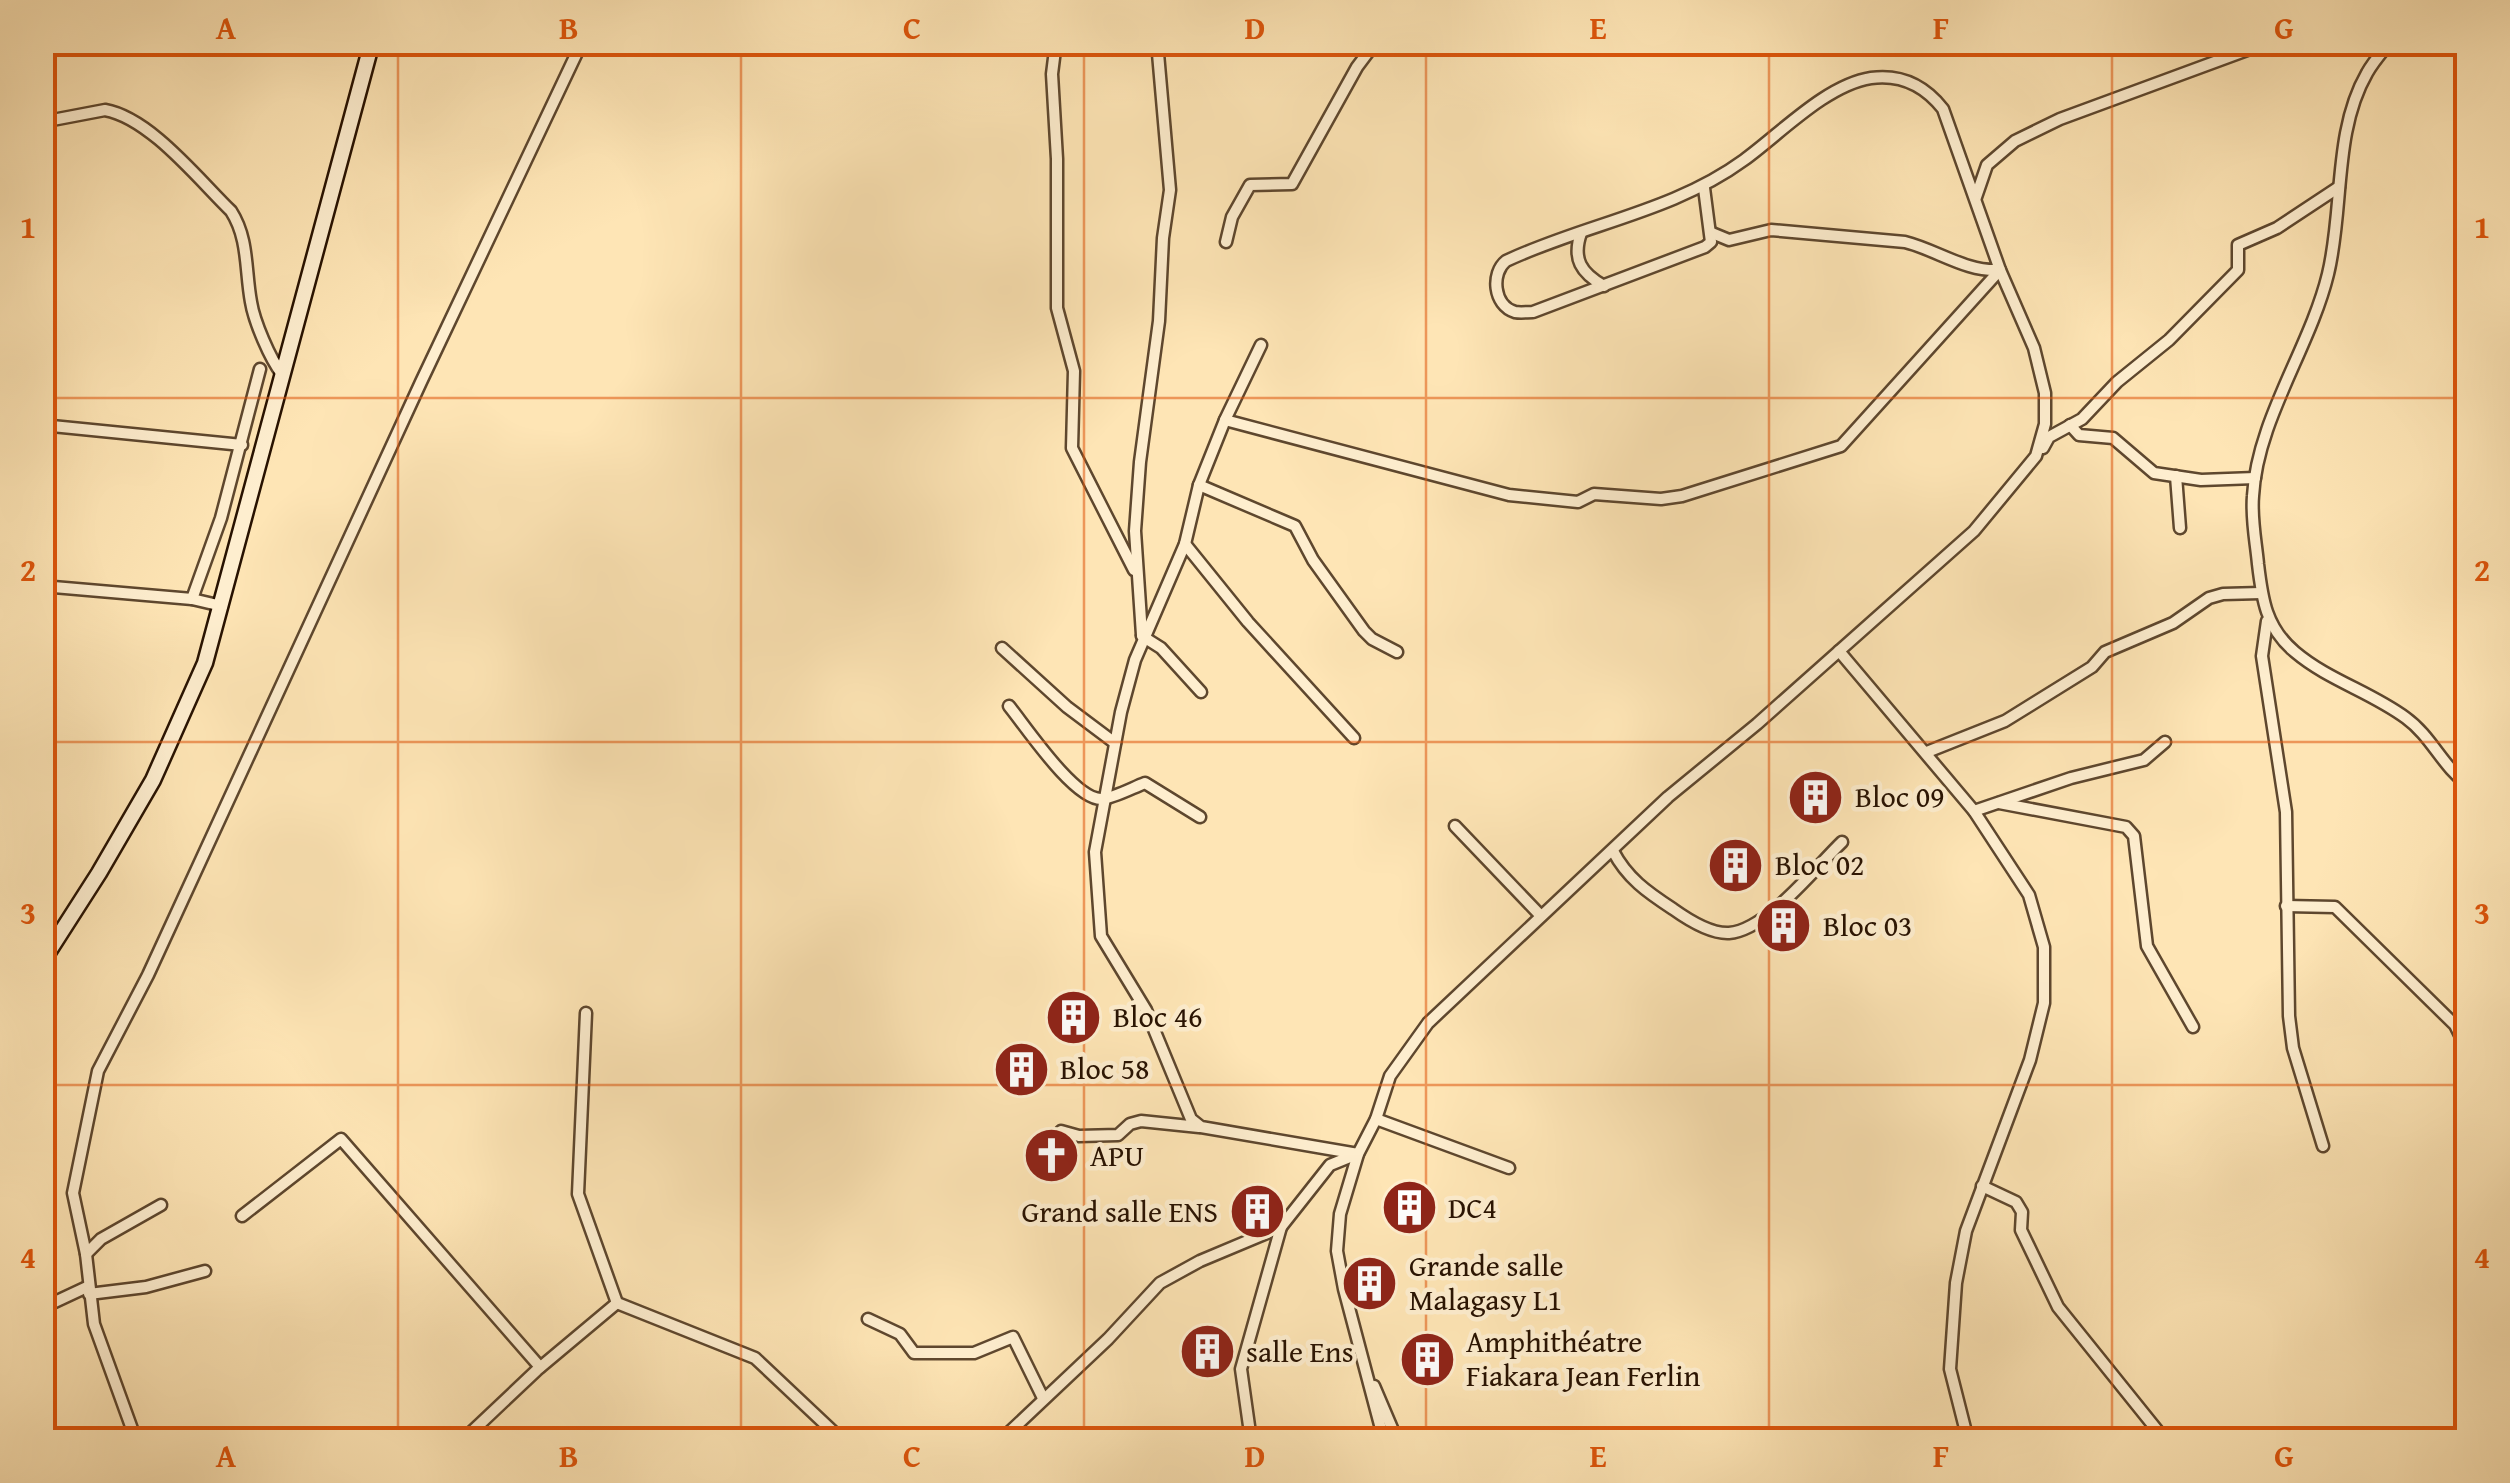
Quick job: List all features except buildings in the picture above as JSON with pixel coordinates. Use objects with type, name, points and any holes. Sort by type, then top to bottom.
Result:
[{"type":"street","points":[[42,962],[100,873],[152,780],[205,663],[372,42]]},
{"type":"street","points":[[136,1440],[94,1324],[73,1183],[85,1147],[98,1071],[148,974],[582,42]]},
{"type":"street","points":[[1056,42],[1052,74],[1057,308],[1074,371],[1072,448],[1137,575]]},
{"type":"street","points":[[1142,636],[1135,530],[1170,190],[1157,42]]},
{"type":"street","points":[[1226,242],[1232,218],[1250,185],[1292,184],[1356,67],[1383,42]]},
{"type":"street","points":[[1976,197],[1987,164],[2015,141],[2060,119],[2269,42]]},
{"type":"street","points":[[2323,1146],[2293,1048],[2286,812],[2262,656],[2267,621],[2254,522],[2255,478],[2267,431],[2318,307],[2336,236],[2353,105],[2367,72],[2390,42]]},
{"type":"street","points":[[1704,188],[1712,232],[1711,242],[1698,251],[1533,312],[1515,312],[1503,304],[1494,279],[1497,268],[1521,254],[1704,188],[1836,91],[1855,82],[1906,80],[1929,91],[1944,108],[2000,270],[2034,348],[2045,393],[2045,424],[2036,456]]},
{"type":"street","points":[[42,122],[105,110],[114,112],[145,128],[231,210],[245,242],[251,306],[273,362],[282,374]]},
{"type":"street","points":[[1384,1440],[1337,1250],[1340,1214],[1358,1154],[1376,1119],[1390,1076],[1428,1024],[1668,797],[1974,530],[2049,437],[2082,419],[2234,275],[2239,267],[2238,245],[2276,228],[2340,187]]},
{"type":"street","points":[[1712,232],[1729,240],[1771,230],[1905,242],[1924,246],[1979,272],[2000,270]]},
{"type":"street","points":[[1582,232],[1576,247],[1578,262],[1587,276],[1604,286]]},
{"type":"street","points":[[1225,420],[1528,498],[1578,502],[1594,494],[1661,499],[1682,496],[1841,446],[2000,270]]},
{"type":"street","points":[[1201,1127],[1192,1119],[1146,1010],[1101,936],[1094,852],[1115,743],[1142,636],[1167,590],[1185,544],[1199,485],[1261,345]]},
{"type":"street","points":[[192,599],[222,518],[260,369]]},
{"type":"street","points":[[42,425],[242,446]]},
{"type":"street","points":[[2070,426],[2079,435],[2113,438],[2154,473],[2200,480],[2255,478]]},
{"type":"street","points":[[2176,476],[2180,528]]},
{"type":"street","points":[[1199,485],[1295,526],[1313,560],[1364,631],[1397,652]]},
{"type":"street","points":[[1185,544],[1248,622],[1354,738]]},
{"type":"street","points":[[42,586],[192,599],[222,606]]},
{"type":"street","points":[[1927,752],[2005,721],[2092,667],[2105,652],[2174,623],[2209,598],[2261,592]]},
{"type":"street","points":[[2267,621],[2295,653],[2407,718],[2453,773],[2468,784]]},
{"type":"street","points":[[1142,636],[1161,648],[1202,692]]},
{"type":"street","points":[[1002,648],[1067,707],[1115,743]]},
{"type":"street","points":[[1839,650],[1974,811],[2028,895],[2044,947],[2044,1003],[2030,1060],[1966,1230],[1956,1282],[1950,1369],[1968,1440]]},
{"type":"street","points":[[1010,706],[1045,752],[1087,796],[1104,799],[1145,783],[1200,817]]},
{"type":"street","points":[[1974,811],[2071,778],[2144,760],[2165,742]]},
{"type":"street","points":[[1999,804],[2126,826],[2134,836],[2147,946],[2193,1027]]},
{"type":"street","points":[[1455,826],[1541,916]]},
{"type":"street","points":[[1612,851],[1624,872],[1644,890],[1689,920],[1727,933],[1756,926],[1842,842]]},
{"type":"street","points":[[2286,906],[2334,907],[2455,1025],[2468,1051]]},
{"type":"street","points":[[586,1013],[578,1194],[617,1304],[756,1358],[842,1440]]},
{"type":"street","points":[[1376,1119],[1509,1168]]},
{"type":"street","points":[[1062,1131],[1079,1136],[1118,1136],[1130,1124],[1141,1122],[1201,1127],[1358,1154]]},
{"type":"street","points":[[242,1216],[341,1139],[540,1367]]},
{"type":"street","points":[[1251,1440],[1241,1369],[1281,1227],[1330,1165],[1358,1154]]},
{"type":"street","points":[[1982,1186],[2016,1202],[2022,1212],[2020,1230],[2058,1307],[2165,1440]]},
{"type":"street","points":[[86,1254],[101,1240],[161,1205]]},
{"type":"street","points":[[1001,1440],[1108,1340],[1160,1283],[1200,1260],[1281,1227]]},
{"type":"street","points":[[42,1308],[89,1290],[146,1287],[205,1271]]},
{"type":"street","points":[[463,1440],[540,1367],[617,1304]]},
{"type":"street","points":[[868,1319],[900,1334],[914,1353],[974,1353],[1013,1337],[1043,1398]]},
{"type":"street","points":[[1366,1371],[1398,1440]]},
{"type":"place","name":"Bloc 09","points":[[1816,797]]},
{"type":"place","name":"Bloc 02","points":[[1736,865]]},
{"type":"place","name":"Bloc 03","points":[[1784,926]]},
{"type":"place","name":"Bloc 46","points":[[1074,1017]]},
{"type":"place","name":"Bloc 58","points":[[1021,1069]]},
{"type":"place","name":"APU","points":[[1051,1156]]},
{"type":"place","name":"DC4","points":[[1409,1208]]},
{"type":"place","name":"Grand salle ENS","points":[[1257,1212]]},
{"type":"place","name":"Grande salle Malagasy L1","points":[[1370,1283]]},
{"type":"place","name":"salle Ens","points":[[1207,1352]]},
{"type":"place","name":"Amphithéatre Fiakara Jean Ferlin","points":[[1427,1359]]}]
